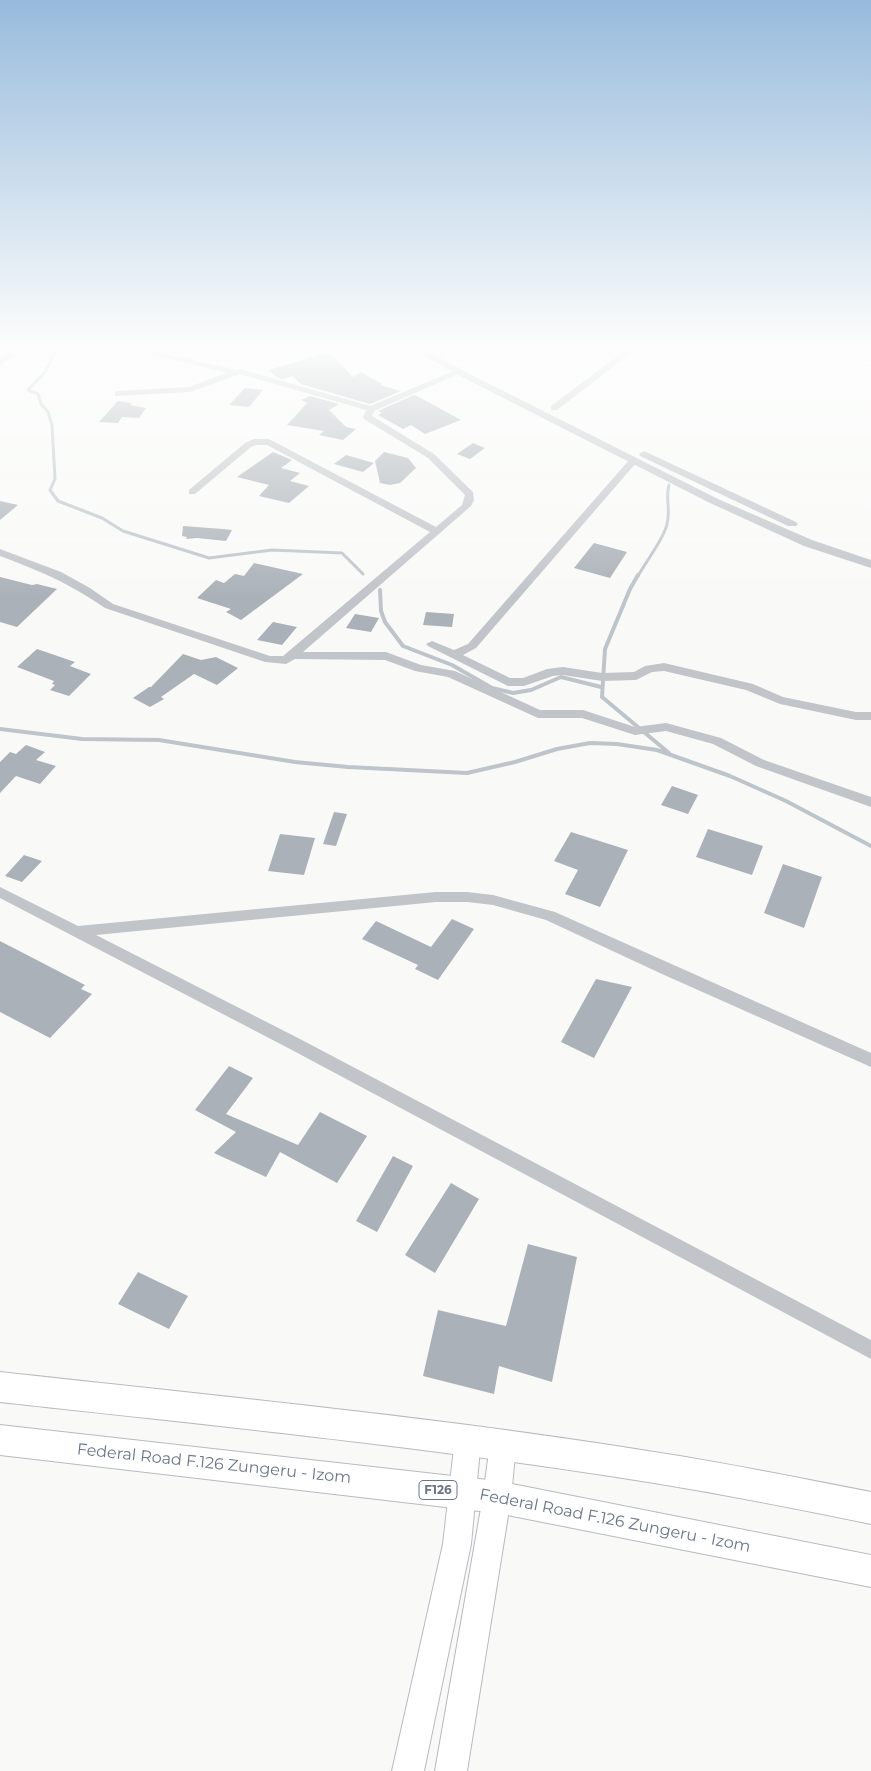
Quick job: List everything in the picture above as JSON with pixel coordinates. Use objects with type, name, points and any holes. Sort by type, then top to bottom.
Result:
[{"type":"main road","points":[[0,1387],[468,1439],[800,1493],[871,1508]]},
{"type":"main road","points":[[408,1771],[457,1544],[468,1439]]},
{"type":"main road","name":"Federal Road F.126 Zungeru - Izom","points":[[0,1440],[497,1497],[871,1571]]},
{"type":"main road","points":[[451,1771],[497,1497],[502,1444]]},
{"type":"street","points":[[0,552],[57,574],[109,606],[269,659],[286,660],[466,506],[470,500],[470,494],[431,456],[389,432]]},
{"type":"street","points":[[576,432],[714,501],[808,543],[871,564]]},
{"type":"street","points":[[602,432],[723,492],[818,536],[871,553]]},
{"type":"street","points":[[192,492],[254,442],[269,442],[436,531]]},
{"type":"street","points":[[453,655],[472,646],[633,461]]},
{"type":"street","points":[[432,644],[508,682],[524,682],[551,672],[563,671],[602,677],[636,676],[649,668],[664,667],[748,687],[780,700],[856,716],[871,716]]},
{"type":"street","points":[[294,655],[386,656],[419,668],[451,674],[538,714],[583,714],[635,731],[666,727],[717,741],[760,763],[871,802]]},
{"type":"street","points":[[0,892],[330,1062],[871,1350]]},
{"type":"street","points":[[78,932],[436,897],[467,897],[493,900],[550,916],[871,1060]]},
{"type":"building","points":[[323,432],[353,432],[343,440],[319,435]]},
{"type":"building","points":[[473,443],[485,448],[470,459],[457,454]]},
{"type":"building","points":[[273,452],[292,460],[281,468],[300,473],[290,481],[309,486],[289,503],[259,496],[269,485],[237,477]]},
{"type":"building","points":[[384,452],[408,458],[416,468],[400,483],[390,485],[380,483],[375,461]]},
{"type":"building","points":[[346,455],[374,463],[363,472],[334,464]]},
{"type":"building","points":[[0,501],[18,505],[0,520]]},
{"type":"building","points":[[183,526],[232,530],[226,541],[197,538],[186,539],[187,537],[182,536]]},
{"type":"building","points":[[594,543],[627,552],[610,578],[574,568]]},
{"type":"building","points":[[254,563],[303,574],[241,620],[226,612],[231,609],[197,598],[216,580],[224,583],[235,574],[244,576]]},
{"type":"building","points":[[0,577],[57,589],[17,627],[0,622]]},
{"type":"building","points":[[426,612],[454,614],[452,627],[423,625]]},
{"type":"building","points":[[355,614],[379,618],[371,632],[346,628]]},
{"type":"building","points":[[273,622],[297,627],[282,645],[257,640]]},
{"type":"building","points":[[37,649],[75,662],[70,666],[91,674],[69,696],[50,690],[55,685],[52,684],[54,681],[17,667]]},
{"type":"building","points":[[183,654],[201,660],[216,657],[238,668],[217,685],[194,674],[161,697],[164,699],[150,707],[133,698],[151,687]]},
{"type":"building","points":[[26,745],[45,752],[36,760],[56,766],[40,784],[16,776],[0,793],[0,762],[10,752],[16,754]]},
{"type":"building","points":[[672,786],[698,795],[688,814],[661,805]]},
{"type":"building","points":[[334,812],[347,814],[336,846],[323,844]]},
{"type":"building","points":[[708,829],[763,846],[752,875],[696,857]]},
{"type":"building","points":[[571,832],[628,850],[600,907],[565,894],[578,870],[554,861]]},
{"type":"building","points":[[280,834],[315,838],[304,875],[268,871]]},
{"type":"building","points":[[24,855],[42,861],[22,882],[5,876]]},
{"type":"building","points":[[783,864],[822,877],[804,928],[764,913]]},
{"type":"building","points":[[452,919],[474,929],[438,980],[415,969],[418,965],[362,939],[376,921],[431,947]]},
{"type":"building","points":[[0,941],[85,985],[81,989],[92,994],[50,1038],[0,1012]]},
{"type":"building","points":[[596,979],[632,987],[594,1058],[561,1042]]},
{"type":"building","points":[[229,1066],[253,1078],[226,1114],[298,1145],[320,1112],[367,1136],[337,1183],[280,1152],[266,1177],[214,1153],[236,1132],[195,1110]]},
{"type":"building","points":[[393,1156],[413,1166],[377,1232],[356,1221]]},
{"type":"building","points":[[451,1183],[479,1199],[435,1273],[405,1255]]},
{"type":"building","points":[[528,1244],[577,1257],[552,1382],[499,1366],[494,1394],[423,1376],[438,1310],[506,1326]]},
{"type":"building","points":[[138,1272],[188,1296],[169,1329],[118,1304]]},
{"type":"waterway","points":[[52,432],[55,479],[50,490],[58,501],[102,518],[123,531],[209,558],[272,550],[342,553],[363,574]]},
{"type":"waterway","points":[[638,576],[659,543],[665,529],[668,519],[669,485]]},
{"type":"waterway","points":[[638,575],[630,589],[605,649],[602,697],[669,753]]},
{"type":"waterway","points":[[380,590],[381,611],[385,622],[403,646],[452,665],[492,688],[513,693],[531,690],[561,677],[601,687]]},
{"type":"waterway","points":[[0,729],[82,739],[159,740],[295,762],[348,767],[467,773],[515,762],[557,749],[590,743],[617,744],[657,750],[730,776],[786,801],[871,846]]}]
